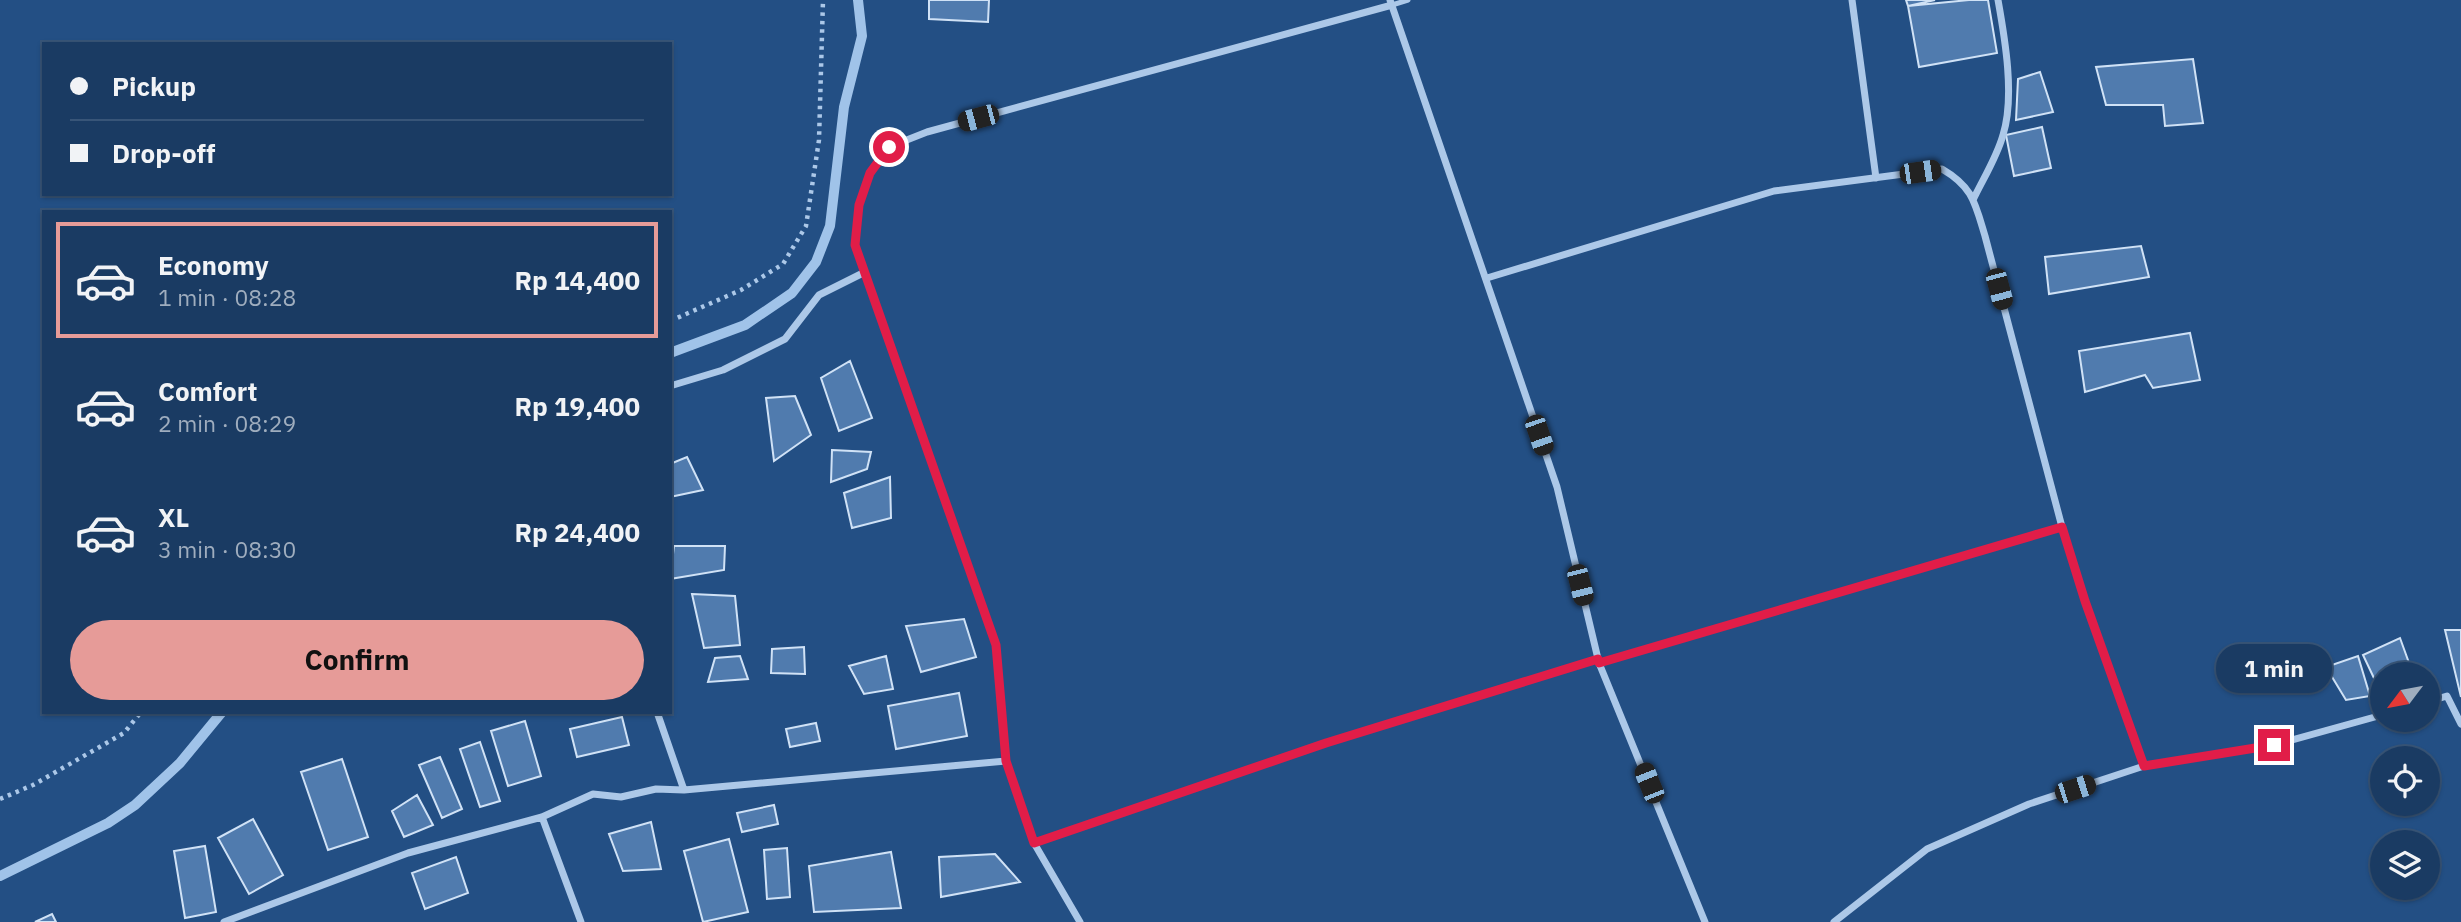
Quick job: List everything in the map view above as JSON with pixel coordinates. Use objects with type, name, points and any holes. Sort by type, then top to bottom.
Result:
[{"type":"street","points":[[1852,0],[1876,178]]},
{"type":"street","points":[[1973,200],[2004,134],[2009,94],[2005,38],[1998,0]]},
{"type":"street","points":[[1080,922],[1034,843],[1006,761],[996,645],[887,332],[863,273],[855,245],[859,205],[870,173],[889,147],[926,132],[1391,2],[1557,487],[1599,661],[1705,922]]},
{"type":"street","points":[[1487,278],[1774,191],[1942,169],[1960,180],[1973,200],[1985,236],[2062,527],[2085,601],[2144,766]]},
{"type":"street","points":[[672,385],[723,370],[785,340],[819,295],[863,273]]},
{"type":"street","points":[[1034,843],[1326,743],[2062,527]]},
{"type":"street","points":[[2440,698],[2447,696],[2461,724]]},
{"type":"street","points":[[658,714],[684,790]]},
{"type":"street","points":[[1834,922],[1927,849],[2029,804],[2144,766],[2274,745],[2370,718]]},
{"type":"street","points":[[224,922],[408,853],[542,817],[593,794],[621,796],[656,789],[684,790],[1006,761]]},
{"type":"street","points":[[542,817],[581,922]]},
{"type":"lane","points":[[1391,2],[1408,0]]},
{"type":"path","points":[[672,320],[741,290],[783,264],[807,226],[819,139],[823,0]]},
{"type":"path","points":[[0,799],[33,785],[124,733],[139,714]]},
{"type":"building","points":[[929,0],[989,0],[988,22],[929,19]]},
{"type":"building","points":[[1906,0],[1935,0],[1908,6]]},
{"type":"building","points":[[1988,0],[1997,53],[1919,67],[1908,6]]},
{"type":"building","points":[[2193,59],[2203,123],[2165,126],[2163,105],[2106,105],[2096,67]]},
{"type":"building","points":[[2040,72],[2053,112],[2016,120],[2018,79]]},
{"type":"building","points":[[2042,127],[2051,168],[2014,176],[2006,135]]},
{"type":"building","points":[[2141,246],[2149,277],[2049,294],[2045,257]]},
{"type":"building","points":[[2190,333],[2200,380],[2153,388],[2145,375],[2085,392],[2079,351]]},
{"type":"building","points":[[850,361],[872,418],[839,431],[821,378]]},
{"type":"building","points":[[795,396],[811,435],[774,461],[766,398]]},
{"type":"building","points":[[832,450],[871,452],[867,469],[831,482]]},
{"type":"building","points":[[687,457],[703,490],[672,497],[672,463]]},
{"type":"building","points":[[890,477],[891,518],[852,528],[844,493]]},
{"type":"building","points":[[674,546],[725,546],[724,570],[672,579]]},
{"type":"building","points":[[692,594],[735,596],[740,645],[704,648]]},
{"type":"building","points":[[964,619],[976,657],[921,672],[906,626]]},
{"type":"building","points":[[2445,630],[2461,630],[2461,697]]},
{"type":"building","points":[[2400,638],[2409,662],[2370,662],[2370,670],[2363,655]]},
{"type":"building","points":[[804,647],[805,674],[771,673],[772,649]]},
{"type":"building","points":[[740,656],[748,679],[708,682],[715,658]]},
{"type":"building","points":[[886,656],[893,689],[864,694],[849,666]]},
{"type":"building","points":[[2358,656],[2370,696],[2346,700],[2326,667]]},
{"type":"building","points":[[959,693],[967,736],[896,749],[888,706]]},
{"type":"building","points":[[622,717],[629,745],[577,757],[570,729]]},
{"type":"building","points":[[525,721],[541,776],[508,786],[491,731]]},
{"type":"building","points":[[816,723],[820,741],[790,747],[786,729]]},
{"type":"building","points":[[480,742],[500,801],[480,807],[460,749]]},
{"type":"building","points":[[440,757],[462,809],[442,818],[419,765]]},
{"type":"building","points":[[342,759],[368,837],[328,850],[301,772]]},
{"type":"building","points":[[417,795],[433,825],[404,837],[392,811]]},
{"type":"building","points":[[774,805],[778,824],[742,832],[737,813]]},
{"type":"building","points":[[253,819],[283,875],[249,894],[218,838]]},
{"type":"building","points":[[651,822],[661,869],[623,871],[609,834]]},
{"type":"building","points":[[729,839],[748,912],[703,922],[684,851]]},
{"type":"building","points":[[205,846],[216,912],[185,918],[174,851]]},
{"type":"building","points":[[787,848],[790,897],[767,899],[764,850]]},
{"type":"building","points":[[891,852],[901,908],[814,912],[809,866]]},
{"type":"building","points":[[995,854],[1020,882],[941,897],[939,857]]},
{"type":"building","points":[[456,857],[468,893],[425,909],[412,873]]},
{"type":"building","points":[[52,914],[56,922],[35,922]]},
{"type":"waterway","points":[[672,352],[745,325],[792,293],[816,262],[830,226],[844,107],[862,36],[858,0]]},
{"type":"waterway","points":[[0,876],[108,823],[135,805],[180,763],[220,714]]},
{"type":"route","points":[[889,147],[870,173],[859,205],[855,245],[996,645],[1006,761],[1034,843],[1326,743],[1598,659],[1599,663],[2062,527],[2085,601],[2144,766],[2274,745]]}]
